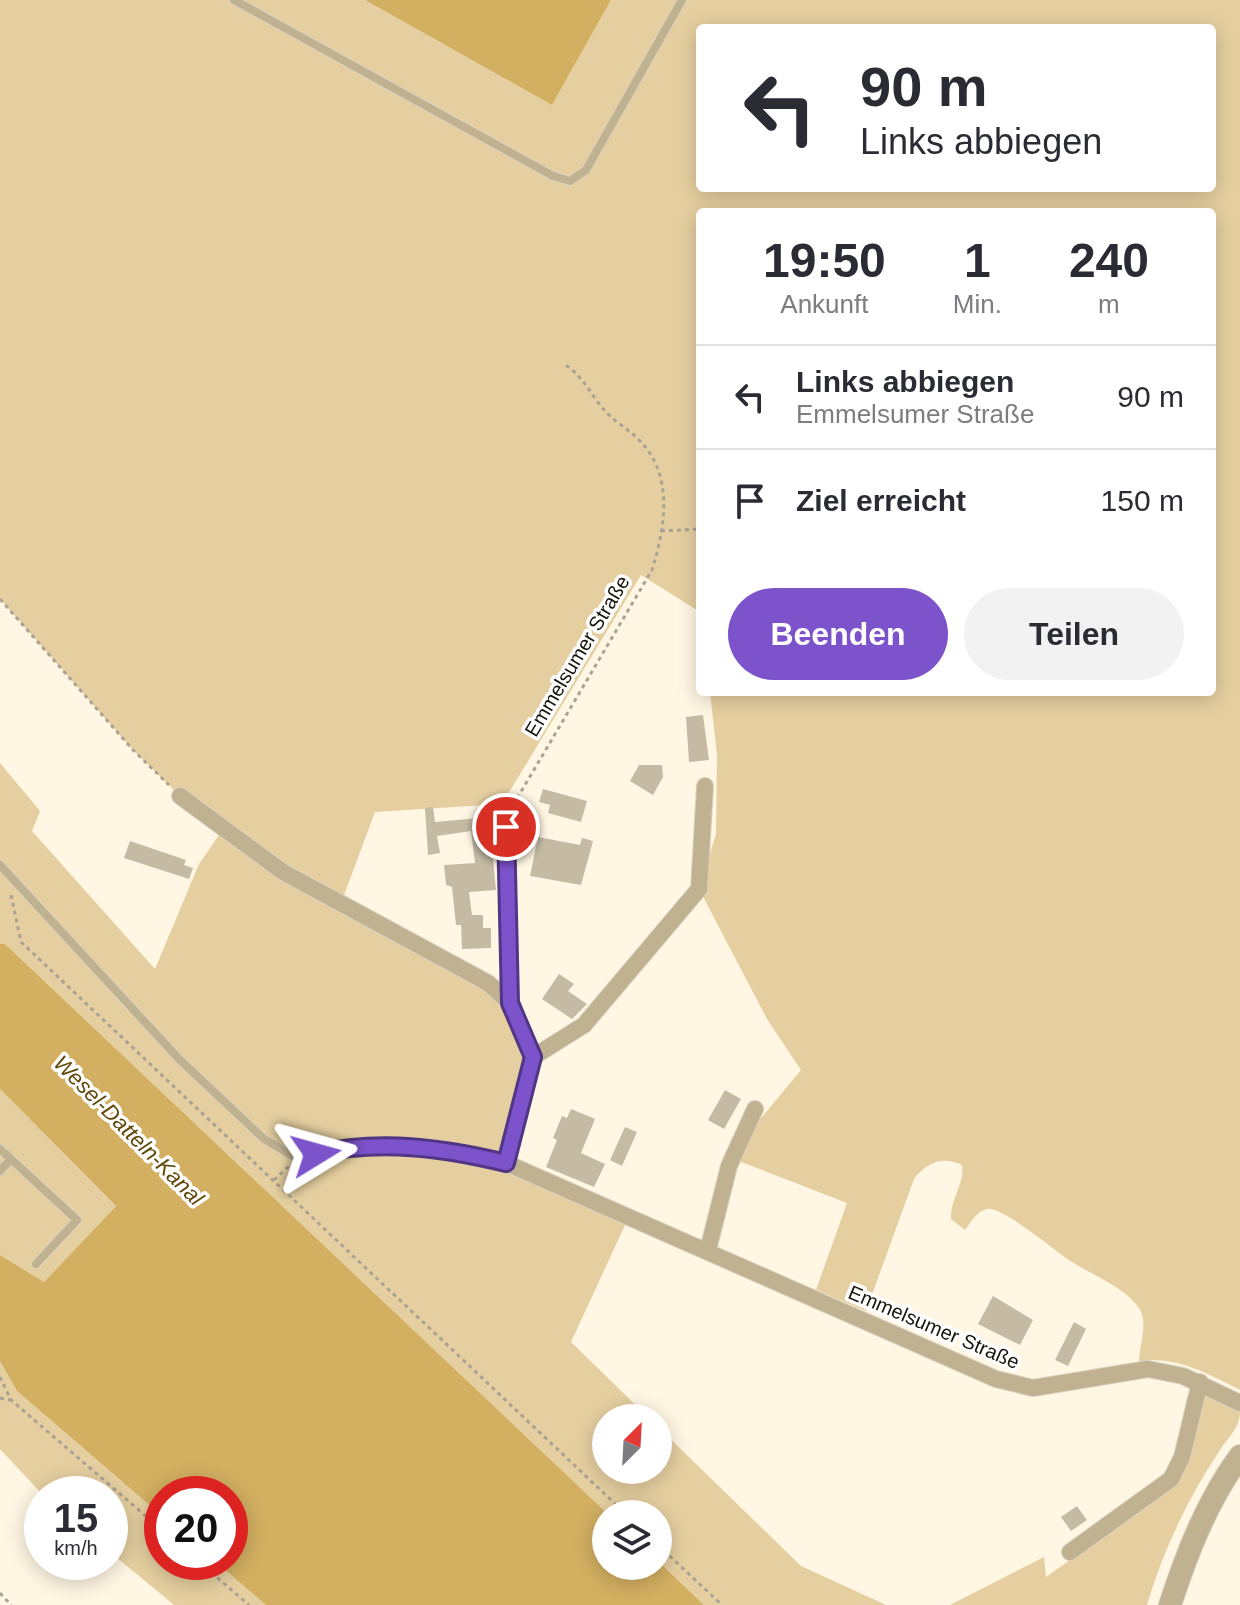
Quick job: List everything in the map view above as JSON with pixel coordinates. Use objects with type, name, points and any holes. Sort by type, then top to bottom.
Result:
[{"type":"street","points":[[533,1057],[584,1025],[699,889],[705,786]]},
{"type":"street","points":[[180,796],[283,872],[488,983],[510,1003]]},
{"type":"street","points":[[506,827],[510,1003],[533,1057],[506,1163]]},
{"type":"street","points":[[708,1250],[729,1166],[755,1109]]},
{"type":"street","name":"Emmelsumer Straße","points":[[506,1163],[996,1379],[1033,1388],[1148,1369],[1200,1382],[1240,1403]]},
{"type":"street","points":[[1070,1552],[1171,1479],[1182,1457],[1200,1382]]},
{"type":"street","points":[[1170,1605],[1209,1506],[1240,1456]]},
{"type":"lane","points":[[234,0],[553,176],[570,181],[586,170],[682,0]]},
{"type":"lane","points":[[3,868],[179,1059],[264,1139],[298,1159],[334,1150],[398,1146],[455,1150],[506,1163]]},
{"type":"lane","points":[[0,1149],[77,1220],[36,1264]]},
{"type":"lane","points":[[0,1171],[11,1159]]},
{"type":"path","name":"Emmelsumer Straße","points":[[506,827],[513,801],[652,570],[661,531],[664,486],[658,465],[639,439],[607,413],[579,374],[564,364]]},
{"type":"path","points":[[661,531],[696,529]]},
{"type":"path","points":[[0,599],[133,750],[180,796]]},
{"type":"path","points":[[3,868],[21,942],[611,1500]]},
{"type":"path","points":[[274,1180],[298,1159]]},
{"type":"path","points":[[0,1377],[11,1400],[144,1515]]},
{"type":"path","points":[[0,1398],[11,1400]]},
{"type":"path","points":[[672,1558],[722,1605]]},
{"type":"path","points":[[220,1580],[249,1605]]},
{"type":"path","points":[[0,1593],[11,1605]]},
{"type":"shaded area","points":[[0,0],[365,0],[552,105],[611,0],[1240,0],[1240,1390],[1178,1363],[1139,1362],[1143,1320],[1133,1300],[1004,1214],[983,1210],[965,1230],[951,1219],[962,1172],[962,1165],[954,1162],[935,1162],[914,1179],[866,1311],[816,1290],[847,1203],[736,1160],[742,1141],[801,1070],[767,1019],[699,889],[716,834],[717,755],[710,696],[1216,696],[1216,208],[696,208],[696,609],[641,575],[502,804],[375,812],[343,898],[288,867],[180,796],[133,750],[0,599]]},
{"type":"shaded area","points":[[0,763],[40,811],[32,831],[155,969],[199,864],[219,835],[272,871],[480,987],[501,1003],[526,1060],[521,1094],[498,1166],[626,1223],[571,1342],[635,1404],[592,1404],[592,1484],[672,1484],[672,1441],[801,1566],[886,1605],[704,1605],[672,1574],[672,1500],[593,1500],[5,944],[0,944]]},
{"type":"shaded area","points":[[0,1089],[116,1206],[44,1282],[0,1255]]},
{"type":"shaded area","points":[[0,1361],[17,1391],[116,1476],[25,1476],[0,1449]]},
{"type":"shaded area","points":[[1203,1390],[1240,1411],[1239,1417],[1186,1508],[1160,1565],[1147,1605],[950,1605],[1044,1557],[1046,1577],[1170,1489]]},
{"type":"shaded area","points":[[128,1487],[144,1500],[144,1580],[237,1580],[266,1605],[174,1605],[128,1567]]},
{"type":"water","points":[[365,0],[611,0],[552,105]]},
{"type":"water","name":"Wesel-Datteln-Kanal","points":[[0,944],[5,944],[593,1500],[592,1580],[672,1580],[672,1574],[704,1605],[266,1605],[237,1580],[248,1580],[248,1476],[144,1476],[144,1500],[128,1487],[128,1476],[116,1476],[17,1391],[0,1361],[0,1255],[44,1282],[116,1206],[0,1089]]},
{"type":"building","points":[[703,715],[709,760],[689,762],[686,717]]},
{"type":"building","points":[[639,765],[662,765],[663,777],[653,795],[630,781]]},
{"type":"building","points":[[543,789],[587,801],[581,822],[548,813],[550,805],[539,802]]},
{"type":"building","points":[[433,807],[435,822],[489,817],[496,890],[469,892],[472,915],[483,915],[483,928],[491,928],[491,948],[462,949],[461,925],[456,925],[452,887],[446,885],[444,865],[475,863],[471,831],[437,836],[440,853],[428,855],[425,808]]},
{"type":"building","points":[[538,837],[580,845],[582,838],[593,841],[581,885],[530,876]]},
{"type":"building","points":[[130,841],[186,860],[184,865],[193,868],[189,879],[124,858]]},
{"type":"building","points":[[559,974],[574,984],[568,991],[587,1004],[572,1019],[542,999]]},
{"type":"building","points":[[725,1090],[741,1099],[724,1129],[708,1120]]},
{"type":"building","points":[[571,1109],[595,1119],[581,1153],[605,1164],[594,1187],[546,1167],[557,1140],[553,1138],[562,1116],[567,1118]]},
{"type":"building","points":[[625,1127],[637,1132],[622,1166],[610,1160]]},
{"type":"building","points":[[993,1296],[1033,1320],[1020,1345],[978,1324]]},
{"type":"building","points":[[1074,1322],[1086,1329],[1068,1366],[1055,1360]]},
{"type":"building","points":[[1077,1506],[1087,1520],[1071,1531],[1061,1517]]},
{"type":"route","points":[[316,1154],[398,1146],[455,1150],[506,1163],[533,1057],[510,1003],[506,827]]}]
